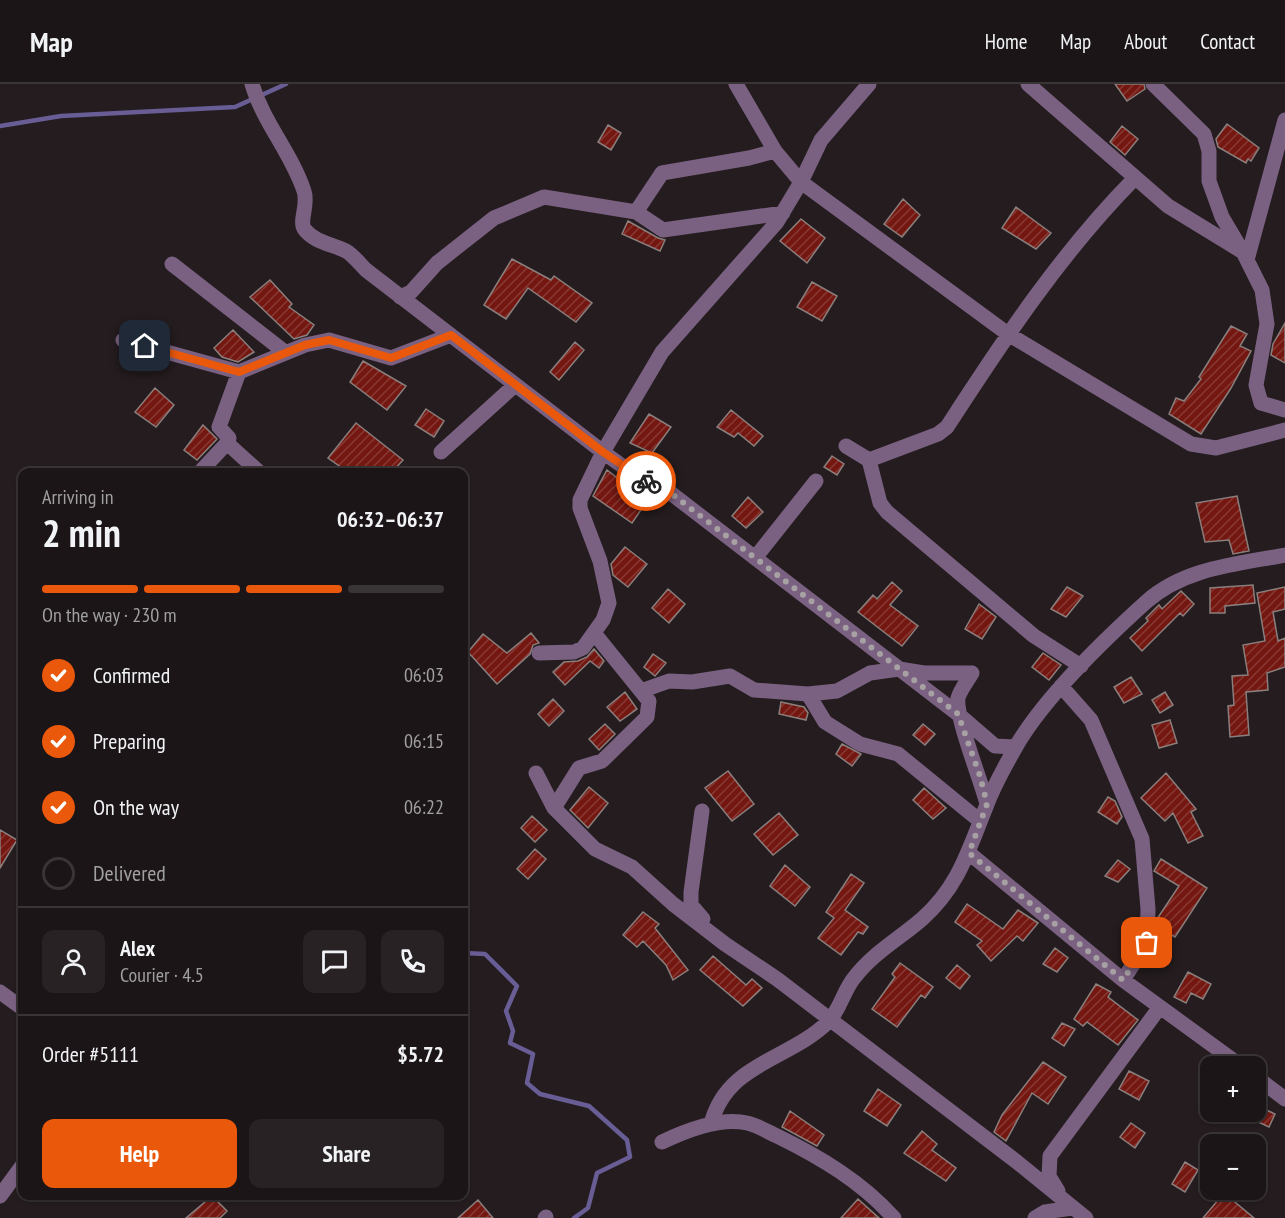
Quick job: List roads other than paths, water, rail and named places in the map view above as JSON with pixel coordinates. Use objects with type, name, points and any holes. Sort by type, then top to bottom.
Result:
[{"type":"street","points":[[252,84],[269,128],[287,152],[307,200],[302,221],[305,230],[322,243],[347,252],[400,297],[603,452],[636,476],[668,491],[958,714],[995,746],[1015,747]]},
{"type":"street","points":[[736,84],[775,151],[801,182],[1008,334],[1191,444],[1216,448],[1285,430]]},
{"type":"street","points":[[539,652],[574,652],[583,648],[594,633],[609,603],[600,561],[580,508],[580,500],[603,452],[662,352],[739,268],[783,213],[821,140],[869,84]]},
{"type":"street","points":[[1028,84],[1134,179],[1168,206],[1245,256]]},
{"type":"street","points":[[1153,84],[1204,134],[1209,151],[1209,181],[1222,217],[1262,290],[1267,324],[1256,385],[1261,403],[1285,410]]},
{"type":"street","points":[[1245,256],[1285,120]]},
{"type":"street","points":[[636,212],[662,173],[749,158],[775,151]]},
{"type":"street","points":[[869,460],[938,434],[947,427],[1008,334],[1094,219],[1134,179]]},
{"type":"street","points":[[400,297],[411,292],[437,263],[494,218],[544,197],[636,212],[663,230],[783,213]]},
{"type":"street","points":[[172,264],[286,353]]},
{"type":"street","points":[[123,340],[239,372],[305,345],[329,340],[391,358],[451,335]]},
{"type":"street","points":[[204,468],[229,438],[219,427],[239,372]]},
{"type":"street","points":[[441,452],[515,385]]},
{"type":"street","points":[[227,443],[255,468]]},
{"type":"street","points":[[846,446],[869,460],[880,503],[887,512],[1025,629],[1081,666]]},
{"type":"street","points":[[755,558],[816,481]]},
{"type":"street","points":[[711,1125],[716,1105],[731,1086],[753,1067],[787,1051],[830,1020],[853,979],[878,951],[922,919],[952,888],[969,853],[987,804],[1015,747],[1061,686],[1146,601],[1169,583],[1198,573],[1285,555]]},
{"type":"street","points":[[554,808],[579,768],[602,760],[647,717],[649,701],[594,633]]},
{"type":"street","points":[[641,691],[669,681],[692,682],[730,676],[754,690],[808,694],[837,691],[870,674],[899,669],[924,673],[972,673],[958,696],[958,714],[980,776],[987,804]]},
{"type":"street","points":[[1061,686],[1091,720],[1142,839],[1148,909],[1147,943],[1123,980]]},
{"type":"street","points":[[808,694],[825,722],[860,744],[898,754],[980,821]]},
{"type":"street","points":[[536,773],[554,808],[595,849],[632,867],[673,904],[725,944],[777,978],[1017,1161],[1086,1218]]},
{"type":"street","points":[[702,811],[691,905],[725,944]]},
{"type":"street","points":[[969,853],[1123,980],[1227,1056]]},
{"type":"street","points":[[0,992],[18,1005]]},
{"type":"street","points":[[1068,1205],[1049,1176],[1050,1156],[1160,1007]]},
{"type":"street","points":[[1266,1085],[1285,1099]]},
{"type":"street","points":[[662,1142],[683,1132],[711,1125],[747,1122],[838,1169],[894,1218]]},
{"type":"street","points":[[3,1193],[18,1172]]},
{"type":"street","points":[[3,1193],[18,1187]]},
{"type":"street","points":[[1035,1218],[1045,1212],[1068,1205]]},
{"type":"waterway","points":[[0,126],[61,116],[235,107],[286,84]]},
{"type":"waterway","points":[[468,953],[485,954],[517,986],[506,1011],[513,1031],[510,1043],[533,1054],[527,1083],[540,1094],[589,1106],[627,1140],[630,1157],[597,1173],[588,1208],[574,1218]]}]
